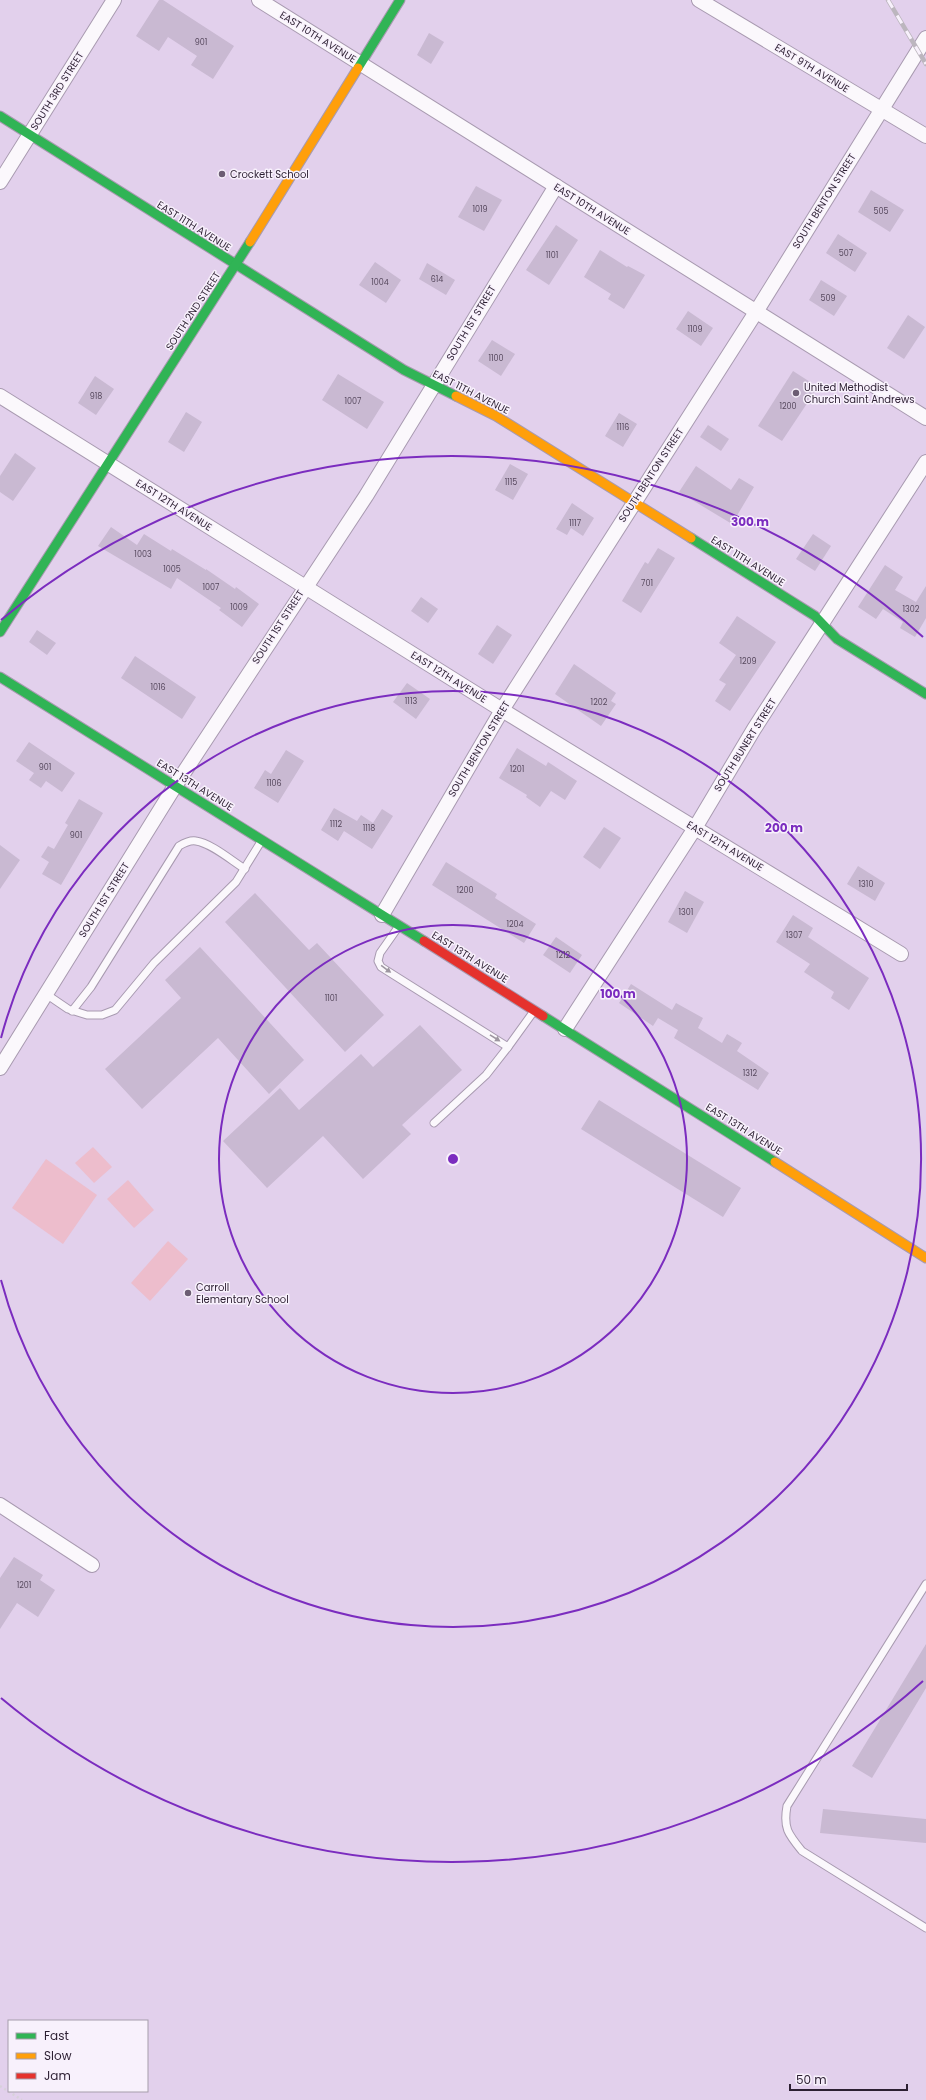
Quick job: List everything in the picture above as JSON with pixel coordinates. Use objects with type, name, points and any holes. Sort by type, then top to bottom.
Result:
[{"type":"street","name":"SOUTH 3RD STREET","points":[[0,182],[114,0]]},
{"type":"street","name":"EAST 10TH AVENUE","points":[[259,0],[926,418]]},
{"type":"street","name":"SOUTH 2ND STREET","points":[[0,632],[236,265],[400,0]]},
{"type":"street","name":"EAST 9TH AVENUE","points":[[699,0],[926,136]]},
{"type":"street","name":"SOUTH BENTON STREET","points":[[382,915],[502,710],[633,502],[756,312],[926,38]]},
{"type":"street","name":"EAST 11TH AVENUE","points":[[0,116],[404,370],[496,416],[815,616],[837,639],[926,694]]},
{"type":"street","name":"SOUTH 1ST STREET","points":[[0,1068],[175,786],[305,586],[366,496],[556,186]]},
{"type":"street","name":"EAST 12TH AVENUE","points":[[0,396],[502,710],[901,954]]},
{"type":"street","name":"SOUTH BUNERT STREET","points":[[565,1029],[695,828],[754,729],[926,462]]},
{"type":"street","name":"EAST 13TH AVENUE","points":[[0,677],[565,1029],[926,1258]]},
{"type":"street","points":[[0,1506],[92,1565]]},
{"type":"lane","points":[[72,1011],[91,988],[179,846],[188,841],[196,840],[245,869]]},
{"type":"lane","points":[[46,994],[72,1011],[96,1016],[115,1010],[154,963],[236,882],[262,840]]},
{"type":"lane","points":[[399,926],[380,953],[378,962],[381,967],[508,1047]]},
{"type":"lane","points":[[434,1123],[486,1075],[534,1010]]},
{"type":"lane","points":[[926,1584],[787,1806],[784,1822],[790,1836],[802,1851],[926,1928]]},
{"type":"path","points":[[9,2092],[22,2100]]},
{"type":"shaded area","points":[[93,1147],[112,1167],[94,1183],[75,1163]]},
{"type":"shaded area","points":[[46,1159],[97,1195],[63,1244],[12,1208]]},
{"type":"shaded area","points":[[128,1180],[154,1210],[134,1228],[107,1199]]},
{"type":"shaded area","points":[[168,1241],[188,1259],[150,1301],[131,1283]]},
{"type":"building","points":[[159,0],[163,0],[234,46],[213,79],[191,65],[197,56],[168,37],[159,51],[136,36]]},
{"type":"building","points":[[429,33],[444,42],[431,64],[417,55]]},
{"type":"building","points":[[476,186],[502,200],[484,231],[458,217]]},
{"type":"building","points":[[871,190],[904,210],[890,232],[858,212]]},
{"type":"building","points":[[556,225],[578,240],[549,285],[526,270]]},
{"type":"building","points":[[838,234],[867,253],[855,272],[826,253]]},
{"type":"building","points":[[600,250],[627,267],[628,266],[645,275],[624,309],[608,299],[611,294],[584,277]]},
{"type":"building","points":[[375,262],[401,280],[386,303],[359,285]]},
{"type":"building","points":[[427,263],[455,280],[446,295],[419,279]]},
{"type":"building","points":[[821,280],[847,296],[834,316],[809,300]]},
{"type":"building","points":[[688,311],[713,328],[701,346],[676,329]]},
{"type":"building","points":[[908,315],[925,327],[904,359],[887,348]]},
{"type":"building","points":[[492,340],[515,354],[501,376],[478,361]]},
{"type":"building","points":[[793,371],[818,387],[782,441],[758,426]]},
{"type":"building","points":[[338,374],[384,402],[367,429],[322,400]]},
{"type":"building","points":[[95,376],[114,389],[96,415],[78,403]]},
{"type":"building","points":[[186,412],[202,422],[184,452],[168,442]]},
{"type":"building","points":[[619,413],[637,424],[623,447],[605,436]]},
{"type":"building","points":[[708,425],[729,439],[721,451],[700,437]]},
{"type":"building","points":[[15,453],[36,468],[13,501],[0,492],[0,476]]},
{"type":"building","points":[[510,464],[528,474],[513,500],[495,490]]},
{"type":"building","points":[[696,466],[731,490],[739,478],[754,487],[732,524],[679,492]]},
{"type":"building","points":[[572,503],[594,518],[583,536],[571,528],[567,535],[556,529]]},
{"type":"building","points":[[111,527],[137,545],[144,534],[171,551],[172,549],[206,569],[235,589],[236,587],[259,604],[242,627],[219,610],[221,608],[177,578],[171,589],[98,546]]},
{"type":"building","points":[[813,534],[831,546],[815,571],[796,559]]},
{"type":"building","points":[[658,548],[675,558],[641,613],[622,601],[645,562],[648,564]]},
{"type":"building","points":[[885,565],[903,577],[895,590],[916,602],[926,586],[926,618],[915,637],[900,628],[903,622],[883,609],[876,619],[858,607]]},
{"type":"building","points":[[421,597],[438,609],[428,623],[411,611]]},
{"type":"building","points":[[737,616],[776,642],[730,711],[715,701],[726,684],[719,680],[736,655],[719,643]]},
{"type":"building","points":[[497,625],[512,635],[493,664],[478,654]]},
{"type":"building","points":[[37,630],[56,643],[47,655],[29,642]]},
{"type":"building","points":[[135,656],[196,697],[182,719],[121,678]]},
{"type":"building","points":[[574,664],[616,693],[611,701],[616,704],[601,726],[555,694]]},
{"type":"building","points":[[407,683],[430,699],[416,719],[393,702]]},
{"type":"building","points":[[29,742],[75,773],[62,792],[46,781],[41,788],[29,780],[34,773],[16,761]]},
{"type":"building","points":[[517,748],[546,766],[548,762],[577,781],[565,800],[551,791],[540,807],[526,797],[527,795],[499,778]]},
{"type":"building","points":[[286,750],[304,761],[278,803],[254,788],[265,770],[271,774]]},
{"type":"building","points":[[79,799],[103,813],[61,885],[42,874],[49,862],[41,857],[48,846],[54,849],[68,825],[65,823]]},
{"type":"building","points":[[334,808],[357,821],[361,815],[373,823],[382,809],[393,816],[372,849],[344,831],[338,841],[321,830]]},
{"type":"building","points":[[604,827],[621,838],[600,869],[583,857]]},
{"type":"building","points":[[0,845],[20,860],[0,889]]},
{"type":"building","points":[[446,862],[497,894],[495,898],[536,924],[524,943],[432,885]]},
{"type":"building","points":[[858,866],[885,883],[875,901],[847,884]]},
{"type":"building","points":[[685,891],[704,902],[687,933],[668,922]]},
{"type":"building","points":[[255,893],[309,950],[317,943],[384,1015],[345,1052],[225,922]]},
{"type":"building","points":[[793,915],[813,928],[808,937],[869,978],[849,1010],[831,998],[834,992],[804,972],[810,964],[776,942]]},
{"type":"building","points":[[556,937],[582,955],[570,973],[543,955]]},
{"type":"building","points":[[200,947],[304,1060],[269,1094],[218,1038],[142,1109],[105,1069],[181,998],[165,980]]},
{"type":"building","points":[[631,984],[672,1010],[676,1003],[703,1018],[698,1028],[722,1043],[727,1034],[742,1043],[737,1051],[769,1073],[758,1090],[674,1038],[678,1030],[658,1018],[653,1026],[619,1003]]},
{"type":"building","points":[[420,1025],[462,1070],[402,1125],[411,1134],[363,1179],[323,1136],[267,1188],[223,1141],[280,1088],[299,1110],[361,1054],[373,1067]]},
{"type":"building","points":[[599,1100],[741,1188],[723,1217],[581,1129]]},
{"type":"building","points":[[14,1557],[43,1575],[40,1580],[55,1590],[38,1617],[17,1603],[0,1629],[0,1578]]},
{"type":"building","points":[[926,1644],[926,1688],[872,1778],[852,1766]]},
{"type":"building","points":[[823,1809],[926,1819],[926,1843],[820,1833]]},
{"type":"railway","points":[[888,0],[926,64]]},
{"type":"traffic: fast","points":[[358,68],[400,0]]},
{"type":"traffic: fast","points":[[0,116],[404,370],[456,396]]},
{"type":"traffic: fast","points":[[0,632],[250,242]]},
{"type":"traffic: fast","points":[[691,538],[815,616],[837,639],[926,694]]},
{"type":"traffic: fast","points":[[0,677],[424,941]]},
{"type":"traffic: fast","points":[[543,1016],[775,1162]]},
{"type":"traffic: slow","points":[[250,242],[358,68]]},
{"type":"traffic: slow","points":[[456,396],[496,416],[691,538]]},
{"type":"traffic: slow","points":[[775,1162],[926,1258]]},
{"type":"traffic: jam","points":[[424,941],[543,1016]]},
{"type":"place","name":"Crockett School","points":[[222,174]]},
{"type":"place","name":"United Methodist Church Saint Andrews","points":[[796,393]]},
{"type":"place","name":"Carroll Elementary School","points":[[188,1293]]}]
